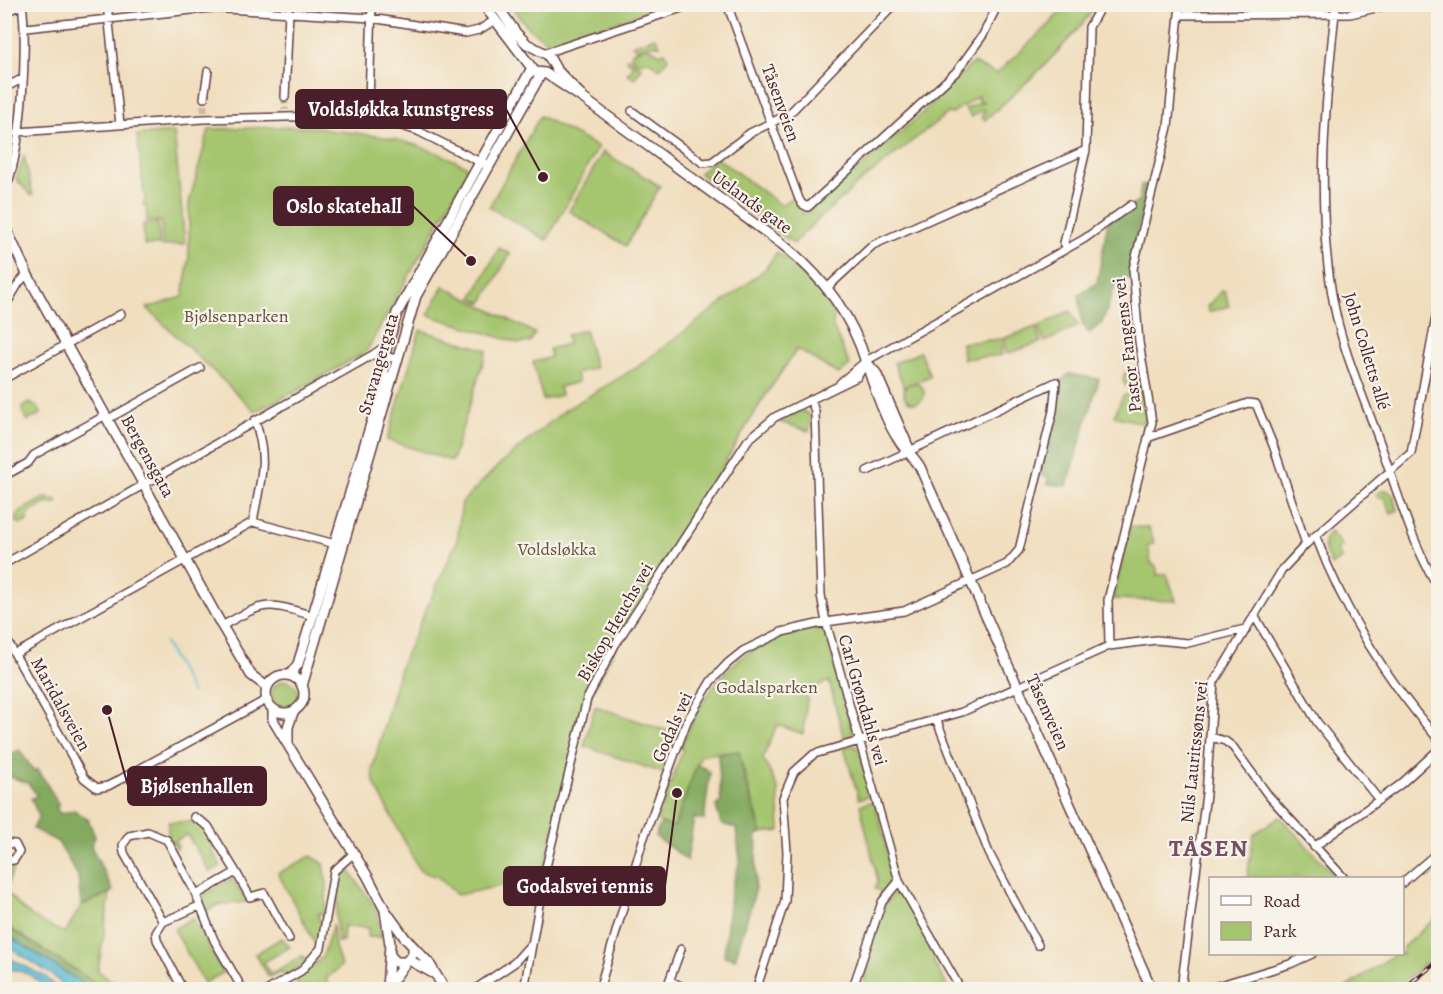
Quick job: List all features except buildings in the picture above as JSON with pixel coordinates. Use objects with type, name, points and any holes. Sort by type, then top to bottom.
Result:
[{"type":"main road","name":"Uelands gate","points":[[483,4],[531,66],[584,99],[811,267],[843,310],[866,361]]},
{"type":"main road","name":"Uelands gate","points":[[496,4],[516,33],[547,57],[584,99]]},
{"type":"main road","points":[[531,66],[533,56],[547,57],[543,74]]},
{"type":"main road","name":"Stavangergata","points":[[302,686],[416,296],[531,66]]},
{"type":"main road","name":"Stavangergata","points":[[290,675],[298,664],[384,381],[379,355],[387,345],[397,313],[484,164],[543,74]]},
{"type":"main road","name":"Bergensgata","points":[[4,224],[6,233],[27,274],[222,626],[251,675],[267,687]]},
{"type":"main road","name":"Tåsenveien","points":[[866,361],[876,373],[910,451],[920,467],[1152,990]]},
{"type":"main road","points":[[288,742],[288,727],[293,712],[303,701],[302,686],[290,675],[279,676],[267,687],[266,700],[273,710],[283,714],[293,712]]},
{"type":"main road","points":[[273,710],[273,720],[354,853],[385,910],[405,938],[429,963],[445,990]]},
{"type":"main road","points":[[385,910],[390,944],[387,989]]},
{"type":"main road","points":[[390,944],[397,939],[405,938]]},
{"type":"main road","points":[[387,989],[413,954],[413,946]]},
{"type":"main road","points":[[389,954],[396,962],[407,961],[434,973]]},
{"type":"street","points":[[107,4],[120,124]]},
{"type":"street","points":[[310,4],[310,14]]},
{"type":"street","points":[[369,102],[372,4]]},
{"type":"street","points":[[547,57],[694,4]]},
{"type":"street","name":"Tåsenveien","points":[[727,4],[801,203],[805,206],[811,205],[957,71],[983,35],[998,4]]},
{"type":"street","points":[[632,111],[703,163],[712,162],[750,133],[794,109],[895,4]]},
{"type":"street","points":[[1067,248],[1064,243],[1086,150],[1089,27],[1102,4]]},
{"type":"street","name":"Pastor Fangens vei","points":[[1109,646],[1108,600],[1152,422],[1139,342],[1133,268],[1168,127],[1180,4]]},
{"type":"street","name":"John Colletts allé","points":[[1336,4],[1324,114],[1327,255],[1334,306],[1344,343],[1389,472],[1416,544],[1438,587]]},
{"type":"street","points":[[1179,15],[1335,15],[1365,12],[1393,4]]},
{"type":"street","points":[[4,12],[22,5],[26,28],[15,159],[12,177],[4,192]]},
{"type":"street","points":[[26,28],[210,6],[371,18],[466,33],[479,30],[495,20]]},
{"type":"street","points":[[285,97],[290,12]]},
{"type":"street","points":[[204,99],[208,71]]},
{"type":"street","points":[[4,88],[22,79]]},
{"type":"street","points":[[18,132],[203,115],[285,113],[368,118],[418,131],[484,164]]},
{"type":"street","points":[[828,288],[873,245],[1086,150]]},
{"type":"street","points":[[4,172],[15,159]]},
{"type":"street","name":"Biskop Heuchs vei","points":[[524,990],[544,878],[587,699],[615,645],[748,440],[776,417],[862,374],[866,361],[1084,239],[1131,205]]},
{"type":"street","points":[[4,308],[27,274]]},
{"type":"street","name":"Nils Lauritssøns vei","points":[[1180,990],[1211,737],[1214,682],[1282,570],[1306,544],[1412,450],[1438,320],[1438,306]]},
{"type":"street","points":[[4,379],[121,314]]},
{"type":"street","points":[[4,564],[361,362],[379,355],[397,359]]},
{"type":"street","points":[[4,476],[28,463],[34,455],[200,368]]},
{"type":"street","name":"Godals vei","points":[[599,990],[629,884],[687,721],[711,681],[728,663],[758,642],[782,632],[826,622],[904,611],[1007,564],[1019,549],[1053,411],[1056,382],[910,451]]},
{"type":"street","name":"Carl Grøndahls vei","points":[[811,399],[815,420],[821,595],[826,622],[899,881],[961,990]]},
{"type":"street","points":[[1149,437],[1248,403],[1256,404],[1267,427],[1306,544]]},
{"type":"street","points":[[253,522],[264,471],[263,444],[255,420]]},
{"type":"street","points":[[867,471],[910,451]]},
{"type":"street","points":[[15,654],[253,522],[335,544]]},
{"type":"street","points":[[1316,537],[1345,606],[1360,633],[1399,692],[1438,739]]},
{"type":"street","points":[[222,626],[254,608],[270,604],[313,616]]},
{"type":"street","points":[[1254,615],[1317,722],[1379,800]]},
{"type":"street","points":[[756,990],[785,901],[787,872],[783,798],[788,782],[803,762],[814,754],[937,721],[1109,646],[1156,640],[1188,643],[1245,630]]},
{"type":"street","name":"Maridalsveien","points":[[4,635],[62,741],[92,786],[108,786],[266,700]]},
{"type":"street","points":[[937,721],[989,853],[1038,945]]},
{"type":"street","points":[[1211,737],[1233,747],[1268,795],[1342,877]]},
{"type":"street","points":[[1314,847],[1379,800],[1438,750]]},
{"type":"street","points":[[194,817],[208,826],[250,897],[264,893],[290,939]]},
{"type":"street","points":[[163,922],[124,853],[123,844],[129,836],[148,832],[167,840],[196,895],[214,940],[243,990]]},
{"type":"street","points":[[4,843],[15,844],[19,852],[14,860],[4,861]]},
{"type":"street","points":[[1404,881],[1438,852]]},
{"type":"street","points":[[268,990],[301,971],[321,948],[334,871],[338,864],[354,853]]},
{"type":"street","points":[[196,895],[236,872]]},
{"type":"street","points":[[544,878],[629,884]]},
{"type":"street","points":[[852,990],[882,902],[899,881]]},
{"type":"street","points":[[183,990],[157,940],[158,927],[163,922],[199,906]]},
{"type":"street","points":[[474,990],[514,963],[532,942]]},
{"type":"street","points":[[666,990],[681,949]]},
{"type":"street","points":[[1204,990],[1290,964],[1310,955]]},
{"type":"street","points":[[669,981],[690,990]]},
{"type":"green space","points":[[509,5],[667,5],[551,44],[530,29]]},
{"type":"green space","points":[[1065,5],[1097,5],[1044,66],[985,120],[981,117],[985,111],[983,109],[972,117],[965,109],[984,101],[978,101],[978,96],[951,114],[948,113],[859,183],[794,244],[699,173],[717,158],[781,205],[794,196],[804,214],[917,118],[973,63],[996,74],[1050,24]]},
{"type":"green space","points":[[655,37],[660,45],[647,45],[637,49],[632,45]]},
{"type":"green space","points":[[648,47],[660,54],[665,52],[668,58],[660,69],[649,61],[639,63],[631,56],[632,52]]},
{"type":"green space","points":[[629,58],[642,68],[634,79],[627,74],[634,66],[626,59]]},
{"type":"green space","points":[[540,116],[598,147],[547,240],[489,207]]},
{"type":"green space","name":"Bjølsenparken","points":[[322,127],[327,130],[399,140],[448,157],[466,166],[467,173],[366,352],[297,391],[255,411],[147,308],[183,297],[189,257],[189,203],[209,129]]},
{"type":"green space","points":[[174,132],[185,244],[163,246],[161,221],[147,221],[146,205],[143,205],[145,200],[137,135]]},
{"type":"green space","points":[[603,152],[660,186],[626,246],[569,211]]},
{"type":"green space","points":[[24,156],[33,195],[32,196],[16,179]]},
{"type":"green space","points":[[1150,184],[1137,232],[1129,278],[1116,283],[1102,323],[1089,333],[1082,324],[1079,295],[1097,283],[1108,221],[1139,201],[1141,185]]},
{"type":"green space","points":[[158,223],[160,245],[144,245],[143,224]]},
{"type":"green space","points":[[499,248],[510,254],[482,303],[472,298]]},
{"type":"green space","name":"Voldsløkka","points":[[777,252],[801,270],[827,300],[834,312],[833,327],[850,365],[838,374],[797,349],[761,402],[621,637],[588,700],[541,878],[457,895],[438,877],[420,871],[375,785],[372,770],[401,665],[457,541],[462,502],[501,463],[565,410],[636,368],[765,269]]},
{"type":"green space","points":[[443,286],[535,333],[530,342],[518,343],[428,315]]},
{"type":"green space","points":[[1221,291],[1225,291],[1229,306],[1209,312],[1207,307]]},
{"type":"green space","points":[[1070,311],[1078,326],[1045,342],[1038,327]]},
{"type":"green space","points":[[1036,327],[1041,342],[1007,354],[1002,339]]},
{"type":"green space","points":[[420,330],[487,350],[452,461],[387,440]]},
{"type":"green space","points":[[585,330],[595,368],[576,373],[578,382],[559,387],[561,395],[543,400],[533,362],[551,357],[549,349],[568,344],[566,335]]},
{"type":"green space","points":[[1000,339],[1002,355],[963,359],[962,343]]},
{"type":"green space","points":[[920,352],[930,376],[904,387],[894,363]]},
{"type":"green space","points":[[1132,370],[1138,373],[1141,379],[1138,385],[1132,388],[1126,385],[1123,379],[1126,373]]},
{"type":"green space","points":[[1069,374],[1099,379],[1067,486],[1047,484],[1048,477],[1040,475],[1056,412],[1059,383]]},
{"type":"green space","points":[[914,383],[921,386],[924,393],[921,400],[914,403],[907,400],[904,393],[907,386]]},
{"type":"green space","points":[[1141,390],[1146,424],[1114,416],[1123,396]]},
{"type":"green space","points":[[29,403],[38,407],[41,414],[28,421],[21,408]]},
{"type":"green space","points":[[800,410],[809,414],[811,420],[809,431],[779,422]]},
{"type":"green space","points":[[1384,489],[1393,494],[1398,510],[1391,513],[1384,497],[1378,498],[1376,495]]},
{"type":"green space","points":[[44,498],[57,500],[57,503],[44,504],[28,514],[27,521],[22,524],[16,522],[18,512]]},
{"type":"green space","points":[[1130,526],[1149,528],[1155,544],[1148,545],[1151,563],[1156,566],[1158,575],[1167,574],[1176,601],[1113,599]]},
{"type":"green space","points":[[1330,532],[1343,546],[1337,550],[1342,559],[1331,565],[1324,543]]},
{"type":"green space","name":"Godalsparken","points":[[818,627],[825,630],[853,733],[844,739],[829,681],[808,691],[803,734],[777,725],[763,758],[778,789],[780,831],[762,833],[738,751],[701,755],[674,828],[657,821],[683,749],[680,748],[704,701],[717,682],[731,666],[767,642]]},
{"type":"green space","points":[[285,681],[294,685],[298,694],[294,703],[285,707],[276,703],[272,694],[276,685]]},
{"type":"green space","points":[[595,706],[676,734],[663,773],[584,746]]},
{"type":"green space","points":[[853,745],[858,748],[872,795],[859,799],[844,748]]},
{"type":"green space","points":[[19,750],[34,771],[38,769],[59,805],[56,807],[60,814],[74,810],[88,819],[95,837],[91,846],[113,891],[81,906],[78,876],[58,842],[33,829],[39,816],[31,799],[37,795],[28,783],[5,775],[9,768],[5,759]]},
{"type":"green space","points":[[739,751],[745,782],[762,833],[757,835],[755,892],[735,959],[724,956],[730,894],[740,860],[736,828],[721,824],[716,806],[721,803],[718,754]]},
{"type":"green space","points":[[697,764],[710,772],[704,820],[694,818],[687,860],[655,836],[661,823],[674,827]]},
{"type":"green space","points":[[875,801],[893,873],[893,882],[881,897],[879,890],[875,889],[878,881],[860,805]]},
{"type":"green space","points":[[1280,817],[1336,877],[1247,877],[1254,834]]},
{"type":"green space","points":[[168,822],[202,822],[216,846],[211,849],[221,866],[210,872],[187,834],[175,841],[178,847],[176,849],[168,835]]},
{"type":"green space","points":[[311,856],[324,864],[327,885],[325,914],[319,913],[318,919],[324,921],[317,947],[278,873]]},
{"type":"green space","points":[[14,866],[6,890],[12,898],[32,916],[65,933],[81,906],[110,893],[98,971],[122,989],[105,989],[94,983],[5,925],[5,868]]},
{"type":"green space","points":[[348,869],[376,908],[382,937],[368,937],[368,928],[344,926],[343,941],[338,942],[336,917],[340,875]]},
{"type":"green space","points":[[231,879],[247,902],[217,905],[205,912],[202,905],[203,895]]},
{"type":"green space","points":[[897,891],[902,895],[937,956],[933,961],[949,989],[861,990],[868,969],[863,963],[884,904]]},
{"type":"green space","points":[[1438,916],[1438,954],[1394,989],[1344,989],[1394,955],[1404,955],[1404,946]]},
{"type":"green space","points":[[193,918],[223,973],[204,983],[174,929]]},
{"type":"green space","points":[[333,924],[335,946],[341,966],[326,979],[330,989],[309,989],[306,985],[300,989],[295,982],[323,956]]},
{"type":"green space","points":[[4,925],[105,989],[92,989],[5,934]]},
{"type":"green space","points":[[282,938],[290,947],[264,962],[270,974],[303,956],[306,961],[285,977],[281,971],[269,977],[255,954]]},
{"type":"water","points":[[5,934],[92,989],[65,989],[56,978],[5,944]]},
{"type":"water","points":[[5,956],[46,977],[57,989],[47,989],[28,975],[17,970],[5,969]]},
{"type":"waterway","points":[[165,643],[192,693]]},
{"type":"tunnel","points":[[285,97],[285,110]]},
{"type":"tunnel","points":[[204,98],[204,112]]},
{"type":"tunnel","points":[[369,102],[369,115]]},
{"type":"railway","points":[[1402,990],[1438,961]]},
{"type":"place","name":"Voldsløkka kunstgress","points":[[543,177]]},
{"type":"place","name":"Oslo skatehall","points":[[471,261]]},
{"type":"place","name":"Bjølsenhallen","points":[[107,710]]},
{"type":"place","name":"Godalsvei tennis","points":[[677,793]]},
{"type":"district","name":"TÅSEN","points":[[1209,848]]}]
